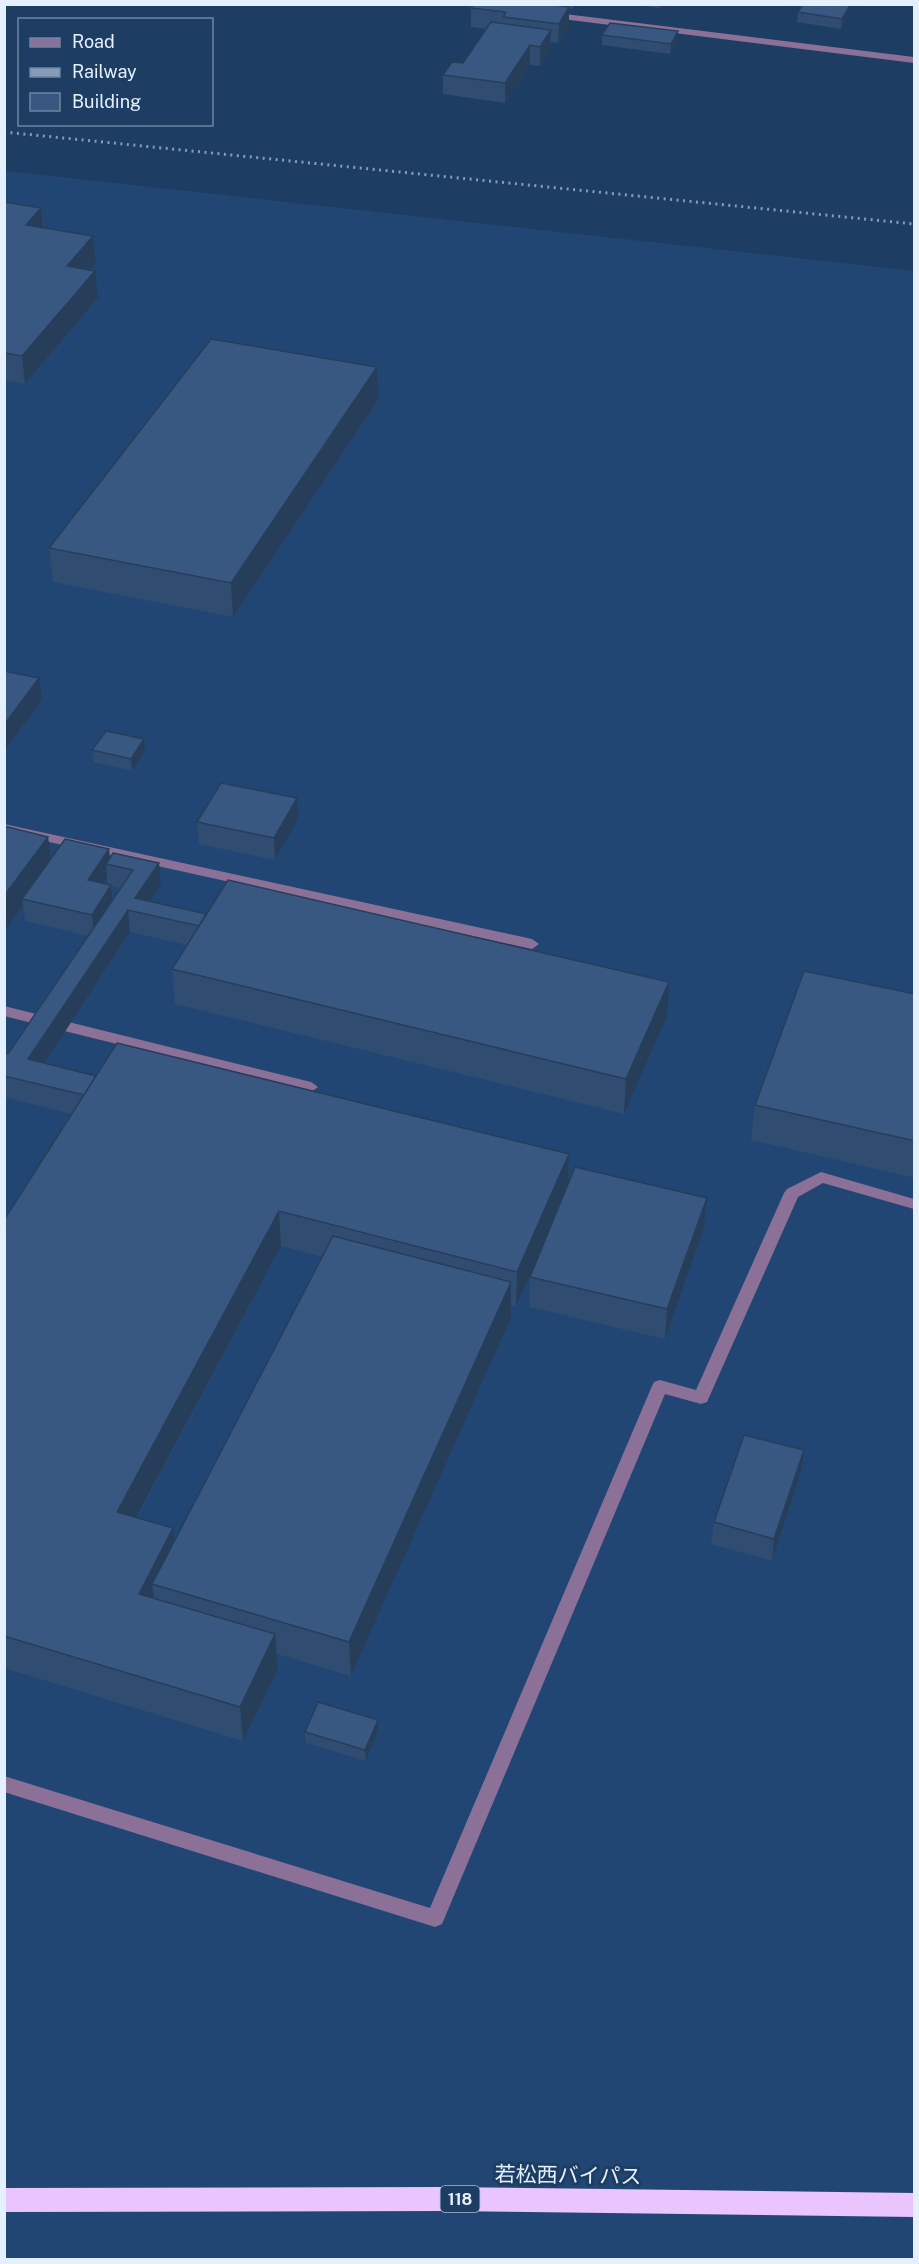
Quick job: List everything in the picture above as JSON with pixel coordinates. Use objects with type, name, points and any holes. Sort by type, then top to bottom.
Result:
[{"type":"highway","name":"若松西バイパス","points":[[4,2200],[447,2199],[915,2205]]},
{"type":"street","points":[[463,4],[507,10]]},
{"type":"street","points":[[542,14],[915,60]]},
{"type":"street","points":[[4,828],[532,944]]},
{"type":"street","points":[[4,1011],[311,1087]]},
{"type":"street","points":[[4,1784],[435,1918],[660,1386],[701,1398],[792,1193],[820,1177],[915,1204]]},
{"type":"shaded area","points":[[5,171],[914,271],[914,2259],[5,2260]]},
{"type":"building","points":[[474,4],[547,4],[569,7],[559,24],[503,17],[506,12],[471,8]]},
{"type":"building","points":[[803,4],[850,5],[842,19],[798,12]]},
{"type":"building","points":[[491,22],[551,30],[540,47],[530,45],[505,83],[443,75],[452,62],[463,63]]},
{"type":"building","points":[[610,23],[678,31],[671,44],[602,35]]},
{"type":"building","points":[[4,202],[41,208],[26,225],[93,236],[67,266],[95,271],[22,356],[4,353]]},
{"type":"building","points":[[211,339],[377,367],[231,583],[49,548]]},
{"type":"building","points":[[4,671],[39,678],[4,725]]},
{"type":"building","points":[[106,731],[144,739],[131,759],[92,750]]},
{"type":"building","points":[[221,783],[297,798],[274,838],[197,822]]},
{"type":"building","points":[[4,826],[48,837],[4,896]]},
{"type":"building","points":[[65,839],[109,849],[88,880],[111,885],[92,915],[22,899]]},
{"type":"building","points":[[113,853],[159,863],[135,898],[206,914],[199,926],[128,910],[28,1059],[96,1076],[84,1095],[4,1076],[4,1053],[8,1054],[133,870],[106,864]]},
{"type":"building","points":[[228,880],[669,982],[626,1079],[172,969]]},
{"type":"building","points":[[804,971],[915,994],[915,1141],[755,1105]]},
{"type":"building","points":[[117,1043],[569,1154],[517,1272],[279,1211],[117,1512],[173,1528],[139,1594],[275,1634],[240,1707],[4,1636],[4,1220]]},
{"type":"building","points":[[575,1167],[707,1198],[667,1309],[530,1277]]},
{"type":"building","points":[[333,1236],[511,1282],[349,1642],[152,1584]]},
{"type":"building","points":[[744,1435],[804,1450],[774,1539],[714,1522]]},
{"type":"building","points":[[318,1702],[378,1720],[365,1750],[305,1732]]},
{"type":"railway","points":[[4,132],[914,224]]}]
